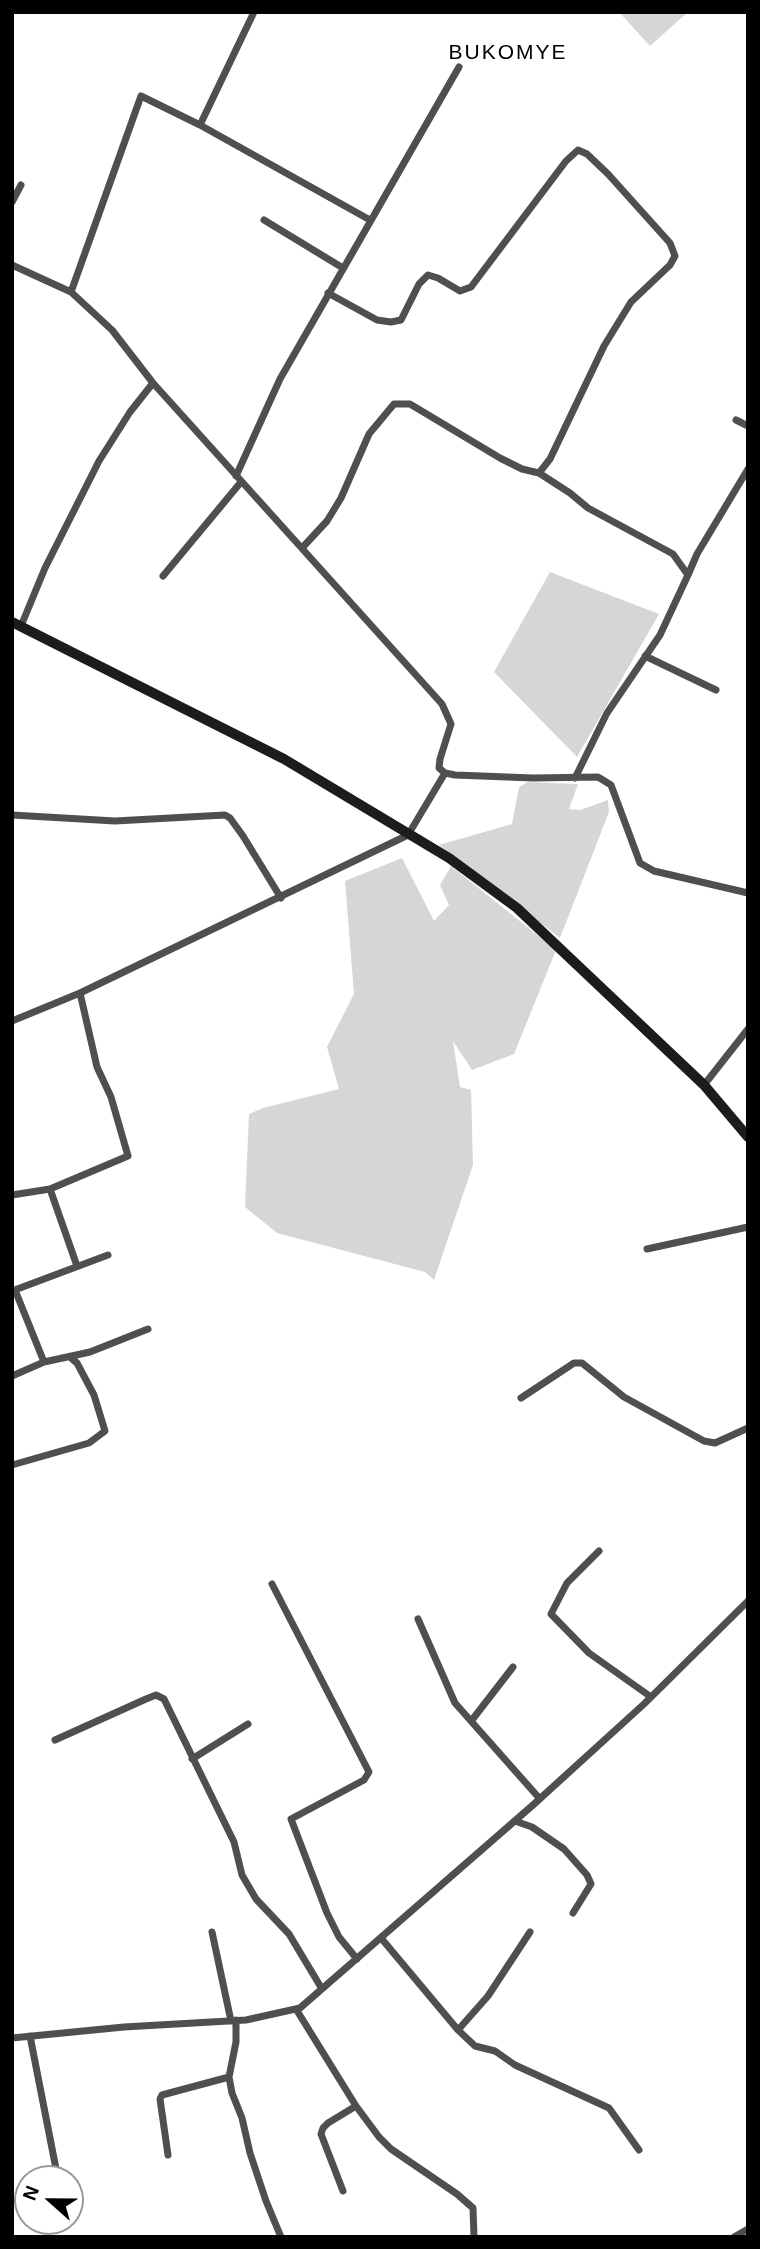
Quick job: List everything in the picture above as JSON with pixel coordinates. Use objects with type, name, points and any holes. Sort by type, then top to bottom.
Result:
[{"type":"street","points":[[200,125],[254,12]]},
{"type":"street","points":[[163,576],[239,479],[280,379],[459,67]]},
{"type":"street","points":[[71,292],[141,96],[200,125],[370,220]]},
{"type":"street","points":[[328,293],[377,320],[391,322],[401,320],[419,284],[428,275],[460,291],[471,288],[566,161],[578,150],[587,154],[670,243],[675,256],[670,265],[631,302],[604,346],[550,459],[539,473]]},
{"type":"street","points":[[12,202],[21,185]]},
{"type":"street","points":[[264,220],[343,268]]},
{"type":"street","points":[[12,265],[71,292],[112,330],[153,383],[442,704],[451,724],[440,759],[439,768],[444,773],[598,777],[611,785],[640,863],[654,871],[748,893]]},
{"type":"street","points":[[153,383],[130,412],[99,461],[17,624],[284,759],[449,858],[517,908],[704,1085],[748,1137]]},
{"type":"street","points":[[302,548],[327,521],[341,498],[369,434],[394,404],[410,404],[500,458],[522,469],[539,473],[588,508],[673,554],[688,575]]},
{"type":"street","points":[[736,420],[748,426]]},
{"type":"street","points":[[575,778],[607,713],[660,635],[696,554],[748,469]]},
{"type":"street","points":[[645,656],[716,690]]},
{"type":"street","points":[[12,1021],[80,993],[408,835],[444,773]]},
{"type":"street","points":[[12,816],[116,821],[225,816],[230,818],[243,836],[281,898]]},
{"type":"street","points":[[12,1195],[50,1189],[128,1156],[111,1097],[97,1067],[80,993]]},
{"type":"street","points":[[704,1085],[748,1029]]},
{"type":"street","points":[[50,1189],[77,1266]]},
{"type":"street","points":[[647,1249],[748,1227]]},
{"type":"street","points":[[44,1362],[14,1291],[108,1255]]},
{"type":"street","points":[[12,1376],[44,1362],[90,1352],[148,1329]]},
{"type":"street","points":[[12,1465],[89,1443],[105,1431],[94,1395],[78,1363],[70,1357]]},
{"type":"street","points":[[521,1398],[574,1363],[582,1363],[624,1397],[704,1441],[715,1443],[748,1428]]},
{"type":"street","points":[[599,1551],[567,1583],[551,1614],[589,1653],[651,1697]]},
{"type":"street","points":[[272,1584],[369,1772],[364,1780],[292,1819],[327,1913],[339,1937],[356,1959]]},
{"type":"street","points":[[12,2038],[234,2021],[300,2008],[540,1799],[651,1697],[748,1601]]},
{"type":"street","points":[[418,1619],[455,1703],[540,1799]]},
{"type":"street","points":[[472,1720],[513,1668]]},
{"type":"street","points":[[55,1740],[156,1695],[164,1699],[234,1842],[242,1875],[256,1899],[289,1934],[322,1989]]},
{"type":"street","points":[[192,1759],[248,1724]]},
{"type":"street","points":[[515,1821],[532,1827],[564,1849],[587,1875],[591,1884],[573,1913]]},
{"type":"street","points":[[212,1932],[234,2021],[236,2042],[229,2077],[232,2093],[278,2235]]},
{"type":"street","points":[[458,2030],[488,1996],[530,1932]]},
{"type":"street","points":[[381,1938],[458,2030],[475,2046],[495,2051],[515,2065],[609,2108],[639,2150]]},
{"type":"street","points":[[296,2009],[356,2106],[391,2149],[470,2203],[473,2208],[474,2237]]},
{"type":"street","points":[[30,2036],[55,2165]]},
{"type":"street","points":[[168,2155],[159,2105],[162,2095],[229,2077]]},
{"type":"street","points":[[343,2191],[321,2134],[328,2123],[356,2106]]},
{"type":"street","points":[[734,2237],[748,2228]]},
{"type":"shaded area","points":[[619,12],[688,12],[650,46]]},
{"type":"shaded area","points":[[550,572],[659,614],[577,757],[494,672]]},
{"type":"shaded area","points":[[528,782],[578,784],[569,809],[580,810],[608,800],[609,812],[560,938],[439,845],[512,824],[519,787]]},
{"type":"shaded area","points":[[402,858],[434,921],[449,905],[440,885],[451,866],[556,950],[514,1054],[472,1070],[453,1041],[460,1087],[471,1090],[473,1165],[434,1280],[425,1272],[277,1233],[245,1207],[249,1114],[339,1089],[327,1047],[354,994],[345,881]]},
{"type":"district","name":"BUKOMYE","points":[[508,53]]}]
